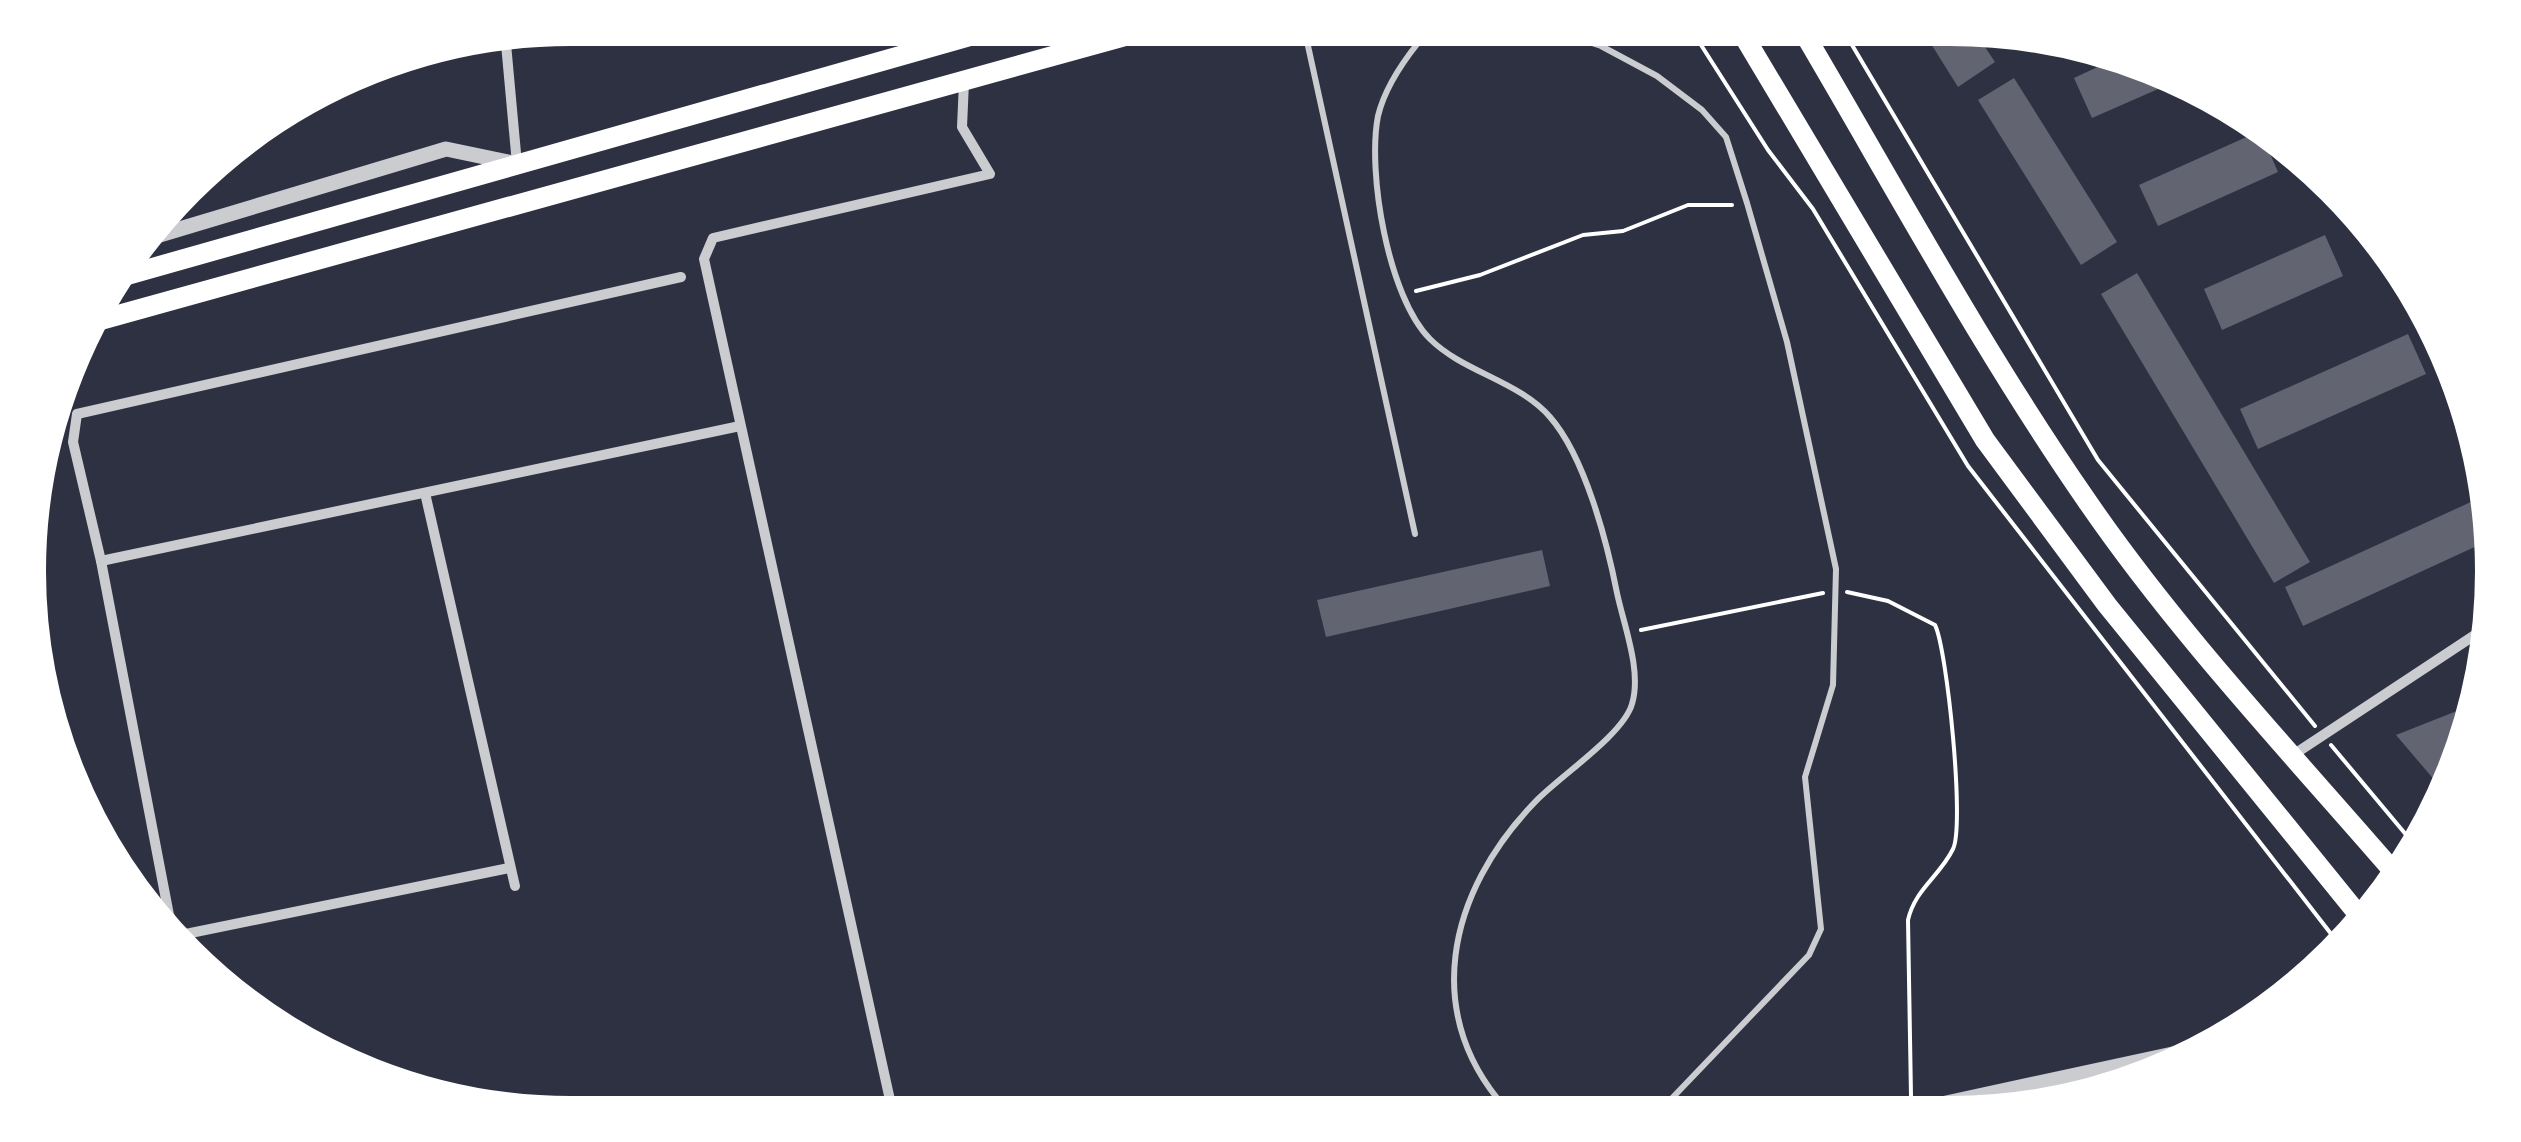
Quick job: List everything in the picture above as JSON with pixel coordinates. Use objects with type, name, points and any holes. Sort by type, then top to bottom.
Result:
[{"type":"main road","points":[[130,274],[953,40]]},
{"type":"main road","points":[[104,319],[1109,40]]},
{"type":"main road","points":[[1747,40],[1985,440],[2107,605],[2356,912]]},
{"type":"main road","points":[[1809,40],[2010,382],[2089,504],[2391,868]]},
{"type":"street","points":[[161,235],[446,148],[517,164],[506,45]]},
{"type":"street","points":[[890,1102],[704,259],[713,238],[990,174],[962,128],[964,81]]},
{"type":"street","points":[[170,919],[101,562],[73,442],[77,414],[681,277]]},
{"type":"street","points":[[101,562],[740,426]]},
{"type":"street","points":[[425,493],[515,886]]},
{"type":"street","points":[[2294,755],[2477,634]]},
{"type":"street","points":[[185,934],[509,868]]},
{"type":"street","points":[[1951,1102],[2168,1055]]},
{"type":"lane","points":[[1306,40],[1415,534]]},
{"type":"lane","points":[[1429,40],[1418,43],[1379,111],[1373,150],[1389,249],[1403,294],[1409,310],[1431,340],[1550,417],[1592,499],[1611,562],[1635,680],[1631,708],[1535,802],[1498,848],[1472,888],[1456,934],[1452,985],[1459,1024],[1499,1102]]},
{"type":"lane","points":[[1584,40],[1657,76],[1702,110],[1726,137],[1818,470],[1836,592],[1833,685],[1805,777],[1821,929],[1809,955],[1668,1102]]},
{"type":"path","points":[[1850,40],[2098,460],[2409,838]]},
{"type":"path","points":[[1403,294],[1480,275],[1583,235],[1623,231],[1688,205],[1747,202]]},
{"type":"path","points":[[1625,631],[1836,592],[1868,594],[1916,612],[1935,625],[1940,634],[1960,809],[1953,850],[1913,898],[1908,920],[1907,1066],[1913,1102]]},
{"type":"building","points":[[1929,40],[1981,41],[1995,62],[1958,87]]},
{"type":"building","points":[[2105,63],[2165,86],[2092,118],[2074,78]]},
{"type":"building","points":[[2014,78],[2117,242],[2081,265],[1978,100]]},
{"type":"building","points":[[2252,134],[2266,145],[2278,172],[2158,226],[2139,185]]},
{"type":"building","points":[[2325,235],[2343,276],[2222,330],[2204,289]]},
{"type":"building","points":[[2137,273],[2310,562],[2274,583],[2101,294]]},
{"type":"building","points":[[2408,334],[2426,374],[2258,449],[2240,409]]},
{"type":"building","points":[[2476,500],[2480,544],[2303,626],[2285,587]]},
{"type":"building","points":[[1542,550],[1550,586],[1326,637],[1317,600]]},
{"type":"building","points":[[2463,709],[2437,783],[2396,735]]}]
